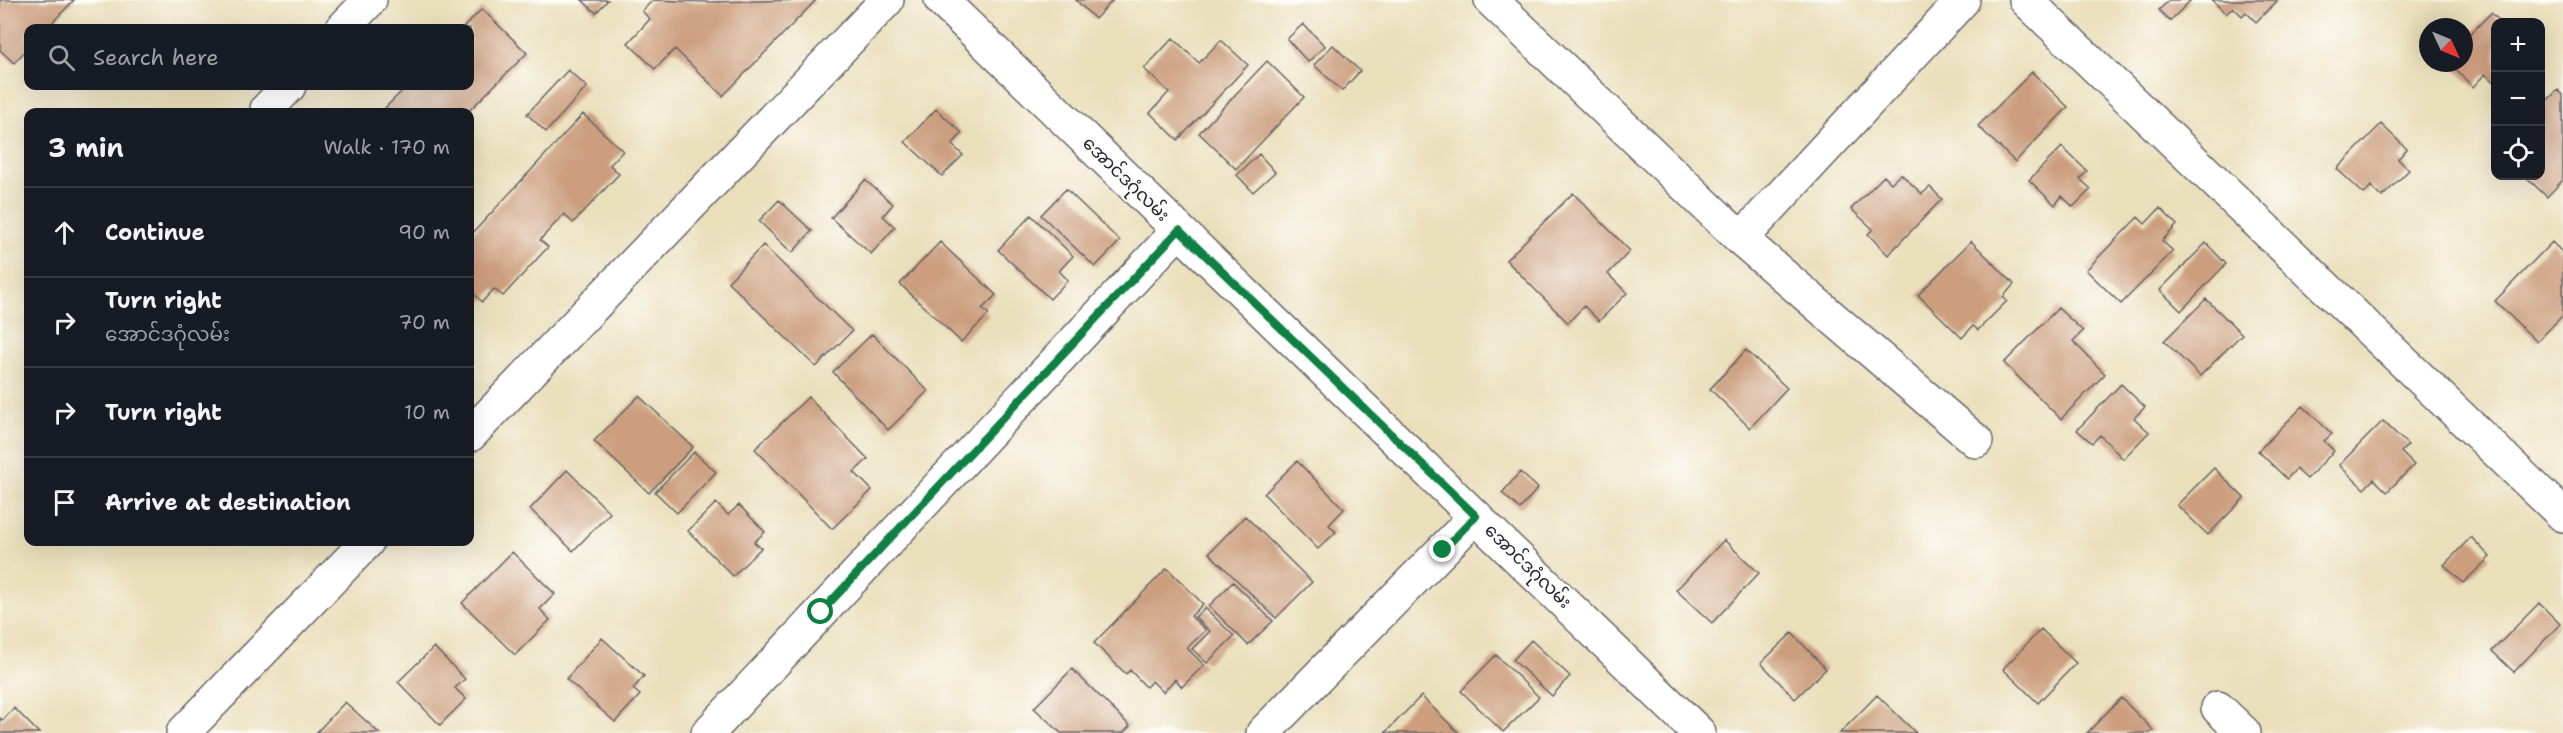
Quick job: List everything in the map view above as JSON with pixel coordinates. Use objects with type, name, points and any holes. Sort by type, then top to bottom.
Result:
[{"type":"street","points":[[347,24],[370,0]]},
{"type":"street","points":[[474,431],[887,0]]},
{"type":"street","name":"အောင်ဒဂုံလမ်း","points":[[941,0],[1699,733]]},
{"type":"street","points":[[1491,0],[1741,239],[1976,441]]},
{"type":"street","points":[[1741,239],[1964,0]]},
{"type":"street","points":[[2026,0],[2563,516]]},
{"type":"street","points":[[708,733],[1179,230]]},
{"type":"street","points":[[1263,733],[1476,516]]},
{"type":"street","points":[[183,733],[363,546]]},
{"type":"street","points":[[2218,708],[2244,733]]},
{"type":"building","points":[[0,0],[74,0],[51,24],[24,24],[24,52],[14,63],[0,50]]},
{"type":"building","points":[[582,0],[608,0],[596,13]]},
{"type":"building","points":[[653,0],[707,2],[816,0],[723,96],[675,49],[655,69],[628,43],[650,19],[642,11]]},
{"type":"building","points":[[1076,0],[1113,0],[1095,19]]},
{"type":"building","points":[[2169,0],[2191,0],[2170,21],[2159,10]]},
{"type":"building","points":[[2212,0],[2277,1],[2256,22],[2246,12],[2242,16],[2233,7],[2226,14]]},
{"type":"building","points":[[482,9],[527,53],[472,108],[385,108],[403,90],[474,90],[474,24],[467,24]]},
{"type":"building","points":[[2491,13],[2497,18],[2491,18],[2491,79],[2485,74],[2473,87],[2458,72],[2473,72],[2473,31]]},
{"type":"building","points":[[1303,24],[1325,46],[1308,62],[1287,39]]},
{"type":"building","points":[[1173,38],[1199,63],[1221,40],[1248,65],[1178,140],[1150,113],[1169,92],[1144,69]]},
{"type":"building","points":[[1333,45],[1360,71],[1342,91],[1314,65]]},
{"type":"building","points":[[1267,61],[1304,97],[1236,169],[1199,133]]},
{"type":"building","points":[[568,70],[587,87],[546,132],[527,114]]},
{"type":"building","points":[[2032,72],[2068,107],[2015,162],[1978,126]]},
{"type":"building","points":[[2558,90],[2563,95],[2563,180],[2547,197],[2529,180],[2545,180],[2545,102]]},
{"type":"building","points":[[936,109],[962,133],[952,145],[963,155],[942,176],[905,142]]},
{"type":"building","points":[[583,114],[623,151],[610,165],[619,174],[573,223],[564,214],[540,240],[548,247],[503,296],[494,289],[482,302],[474,294],[474,232]]},
{"type":"building","points":[[2381,124],[2407,149],[2398,159],[2409,170],[2382,197],[2371,186],[2364,194],[2337,169]]},
{"type":"building","points":[[2062,147],[2087,171],[2080,179],[2091,189],[2073,207],[2062,196],[2055,205],[2029,180]]},
{"type":"building","points":[[1259,154],[1275,172],[1253,192],[1237,175]]},
{"type":"building","points":[[1901,174],[1922,194],[1930,187],[1942,199],[1888,255],[1868,234],[1873,229],[1851,209],[1884,176],[1891,183]]},
{"type":"building","points":[[865,180],[893,204],[883,216],[895,227],[871,254],[831,218]]},
{"type":"building","points":[[1066,189],[1120,241],[1095,267],[1041,215]]},
{"type":"building","points":[[1573,193],[1630,251],[1608,274],[1627,293],[1599,321],[1584,306],[1568,323],[1506,260]]},
{"type":"building","points":[[779,200],[812,231],[792,253],[759,221]]},
{"type":"building","points":[[2160,208],[2177,225],[2162,241],[2173,251],[2121,304],[2086,270],[2138,217],[2145,224]]},
{"type":"building","points":[[1031,215],[1073,256],[1059,271],[1068,280],[1050,299],[998,250]]},
{"type":"building","points":[[1971,241],[2014,284],[2003,297],[2007,301],[1978,330],[1973,326],[1962,338],[1918,295]]},
{"type":"building","points":[[940,242],[996,295],[982,309],[989,314],[961,342],[900,284]]},
{"type":"building","points":[[2552,242],[2563,253],[2563,315],[2537,342],[2495,301]]},
{"type":"building","points":[[2206,243],[2226,264],[2181,311],[2160,290]]},
{"type":"building","points":[[763,245],[852,331],[816,367],[728,282]]},
{"type":"building","points":[[2206,299],[2242,334],[2200,376],[2164,341]]},
{"type":"building","points":[[2058,308],[2083,331],[2073,341],[2105,374],[2061,419],[2004,363]]},
{"type":"building","points":[[872,334],[928,391],[888,430],[833,372]]},
{"type":"building","points":[[1746,350],[1787,388],[1750,428],[1710,389]]},
{"type":"building","points":[[2121,384],[2145,407],[2134,418],[2149,432],[2123,459],[2100,435],[2092,443],[2077,430]]},
{"type":"building","points":[[639,396],[693,447],[649,493],[594,441]]},
{"type":"building","points":[[808,397],[868,459],[854,472],[872,490],[832,529],[755,449]]},
{"type":"building","points":[[2303,406],[2332,434],[2324,441],[2334,451],[2307,479],[2296,469],[2287,479],[2258,451]]},
{"type":"building","points":[[2383,421],[2408,445],[2401,452],[2414,465],[2387,492],[2374,479],[2364,489],[2339,465]]},
{"type":"building","points":[[694,452],[716,472],[677,513],[655,492]]},
{"type":"building","points":[[1297,461],[1344,509],[1329,525],[1336,532],[1318,549],[1264,494]]},
{"type":"building","points":[[2214,468],[2244,498],[2208,535],[2177,505]]},
{"type":"building","points":[[567,470],[610,513],[573,551],[530,509]]},
{"type":"building","points":[[1520,472],[1538,488],[1520,509],[1502,493]]},
{"type":"building","points":[[716,503],[728,515],[739,505],[765,532],[754,542],[761,548],[733,576],[688,531]]},
{"type":"building","points":[[1245,516],[1312,582],[1276,618],[1209,553]]},
{"type":"building","points":[[2471,537],[2490,557],[2463,583],[2444,565]]},
{"type":"building","points":[[1724,540],[1759,573],[1712,623],[1676,590]]},
{"type":"building","points":[[512,552],[555,594],[540,609],[550,620],[515,655],[462,603]]},
{"type":"building","points":[[1167,568],[1203,604],[1191,616],[1206,630],[1187,648],[1204,665],[1182,687],[1175,679],[1163,692],[1152,681],[1146,687],[1130,670],[1126,674],[1094,643]]},
{"type":"building","points":[[1233,582],[1273,621],[1248,645],[1209,606]]},
{"type":"building","points":[[2539,603],[2560,624],[2514,672],[2492,651]]},
{"type":"building","points":[[1205,608],[1234,636],[1207,663],[1192,649],[1210,631],[1195,617]]},
{"type":"building","points":[[2041,629],[2076,663],[2038,703],[2003,669]]},
{"type":"building","points":[[1792,633],[1826,669],[1795,699],[1761,663]]},
{"type":"building","points":[[602,638],[644,676],[633,689],[640,695],[615,722],[566,679]]},
{"type":"building","points":[[1531,640],[1570,676],[1552,696],[1513,660]]},
{"type":"building","points":[[434,647],[465,679],[455,688],[466,699],[440,725],[398,682]]},
{"type":"building","points":[[1496,655],[1539,697],[1503,732],[1461,691]]},
{"type":"building","points":[[1072,669],[1130,726],[1123,733],[1061,733],[1034,708]]},
{"type":"building","points":[[1877,695],[1916,733],[1840,733]]},
{"type":"building","points":[[1421,696],[1459,733],[1385,733]]},
{"type":"building","points":[[2121,698],[2153,730],[2150,733],[2087,733]]},
{"type":"building","points":[[345,702],[379,733],[316,733]]},
{"type":"building","points":[[14,708],[39,733],[0,733],[0,718],[3,720]]},
{"type":"route","points":[[821,612],[1179,230],[1476,516],[1443,550]]}]
